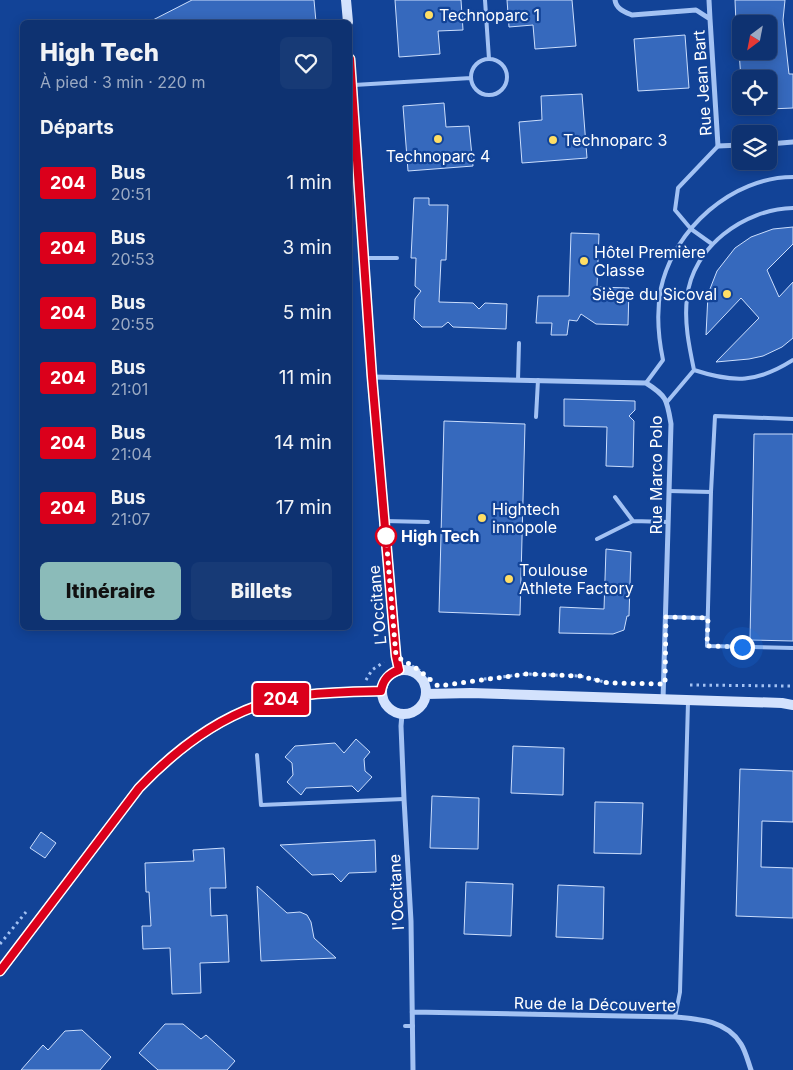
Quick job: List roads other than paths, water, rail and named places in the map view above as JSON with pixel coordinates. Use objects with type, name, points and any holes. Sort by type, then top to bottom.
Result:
[{"type":"street","points":[[346,0],[348,20]]},
{"type":"street","name":"Rue Jean Bart","points":[[615,0],[615,4],[622,12],[632,15],[696,10],[710,18]]},
{"type":"street","name":"Rue Jean Bart","points":[[710,0],[718,146],[732,145]]},
{"type":"street","name":"L'Occitane","points":[[352,85],[372,377],[396,656],[399,670]]},
{"type":"street","points":[[777,143],[793,142]]},
{"type":"street","points":[[372,377],[646,383]]},
{"type":"street","name":"Rue Marco Polo","points":[[646,383],[659,391],[667,402],[671,424],[664,700]]},
{"type":"street","points":[[399,670],[406,670],[418,675],[425,687],[426,694],[424,700],[415,711],[402,714],[390,709],[385,704],[381,691],[386,678],[399,670]]},
{"type":"street","points":[[0,971],[139,788],[162,764],[191,742],[215,726],[266,703],[295,696],[326,692],[381,691]]},
{"type":"street","points":[[426,694],[789,703]]},
{"type":"street","name":"l'Occitane","points":[[402,714],[404,799],[411,921],[413,1070]]},
{"type":"street","name":"Rue de la Découverte","points":[[412,1012],[675,1017],[716,1022],[730,1032],[741,1044],[751,1070]]},
{"type":"lane","points":[[485,0],[489,59]]},
{"type":"lane","points":[[489,59],[495,60],[504,67],[507,78],[502,89],[492,94],[486,94],[476,89],[472,78],[474,67],[483,60],[489,59]]},
{"type":"lane","points":[[352,85],[472,78]]},
{"type":"lane","name":"Rue Jean Bart","points":[[712,244],[691,229],[675,210],[678,188],[718,146]]},
{"type":"lane","points":[[646,383],[664,360],[657,325],[661,287],[667,267],[676,250],[691,229],[718,204],[738,191],[772,179],[793,177]]},
{"type":"lane","points":[[694,370],[686,326],[687,295],[697,264],[712,244],[744,220],[772,211],[793,208]]},
{"type":"lane","points":[[364,258],[397,258]]},
{"type":"lane","points":[[518,380],[520,343]]},
{"type":"lane","points":[[694,370],[718,378],[736,380],[768,374],[793,360]]},
{"type":"lane","points":[[667,402],[694,370]]},
{"type":"lane","points":[[536,417],[538,380]]},
{"type":"lane","points":[[793,419],[715,416],[707,646],[793,648]]},
{"type":"lane","points":[[669,491],[711,492]]},
{"type":"lane","points":[[615,497],[633,521]]},
{"type":"lane","points":[[384,521],[428,522]]},
{"type":"lane","points":[[598,539],[633,521],[668,522]]},
{"type":"lane","points":[[666,617],[708,618]]},
{"type":"lane","points":[[675,1017],[680,992],[688,701]]},
{"type":"lane","points":[[257,755],[261,805],[404,799]]},
{"type":"lane","points":[[405,1026],[413,1026]]},
{"type":"place","name":"Technoparc 1","points":[[429,15]]},
{"type":"place","name":"Technoparc 4","points":[[438,139]]},
{"type":"place","name":"Technoparc 3","points":[[553,140]]},
{"type":"place","name":"Hôtel Première Classe","points":[[584,261]]},
{"type":"place","name":"Siège du Sicoval","points":[[727,294]]},
{"type":"place","name":"Hightech innopole","points":[[482,518]]},
{"type":"place","name":"High Tech","points":[[386,536]]},
{"type":"place","name":"Toulouse Athlete Factory","points":[[509,579]]}]
